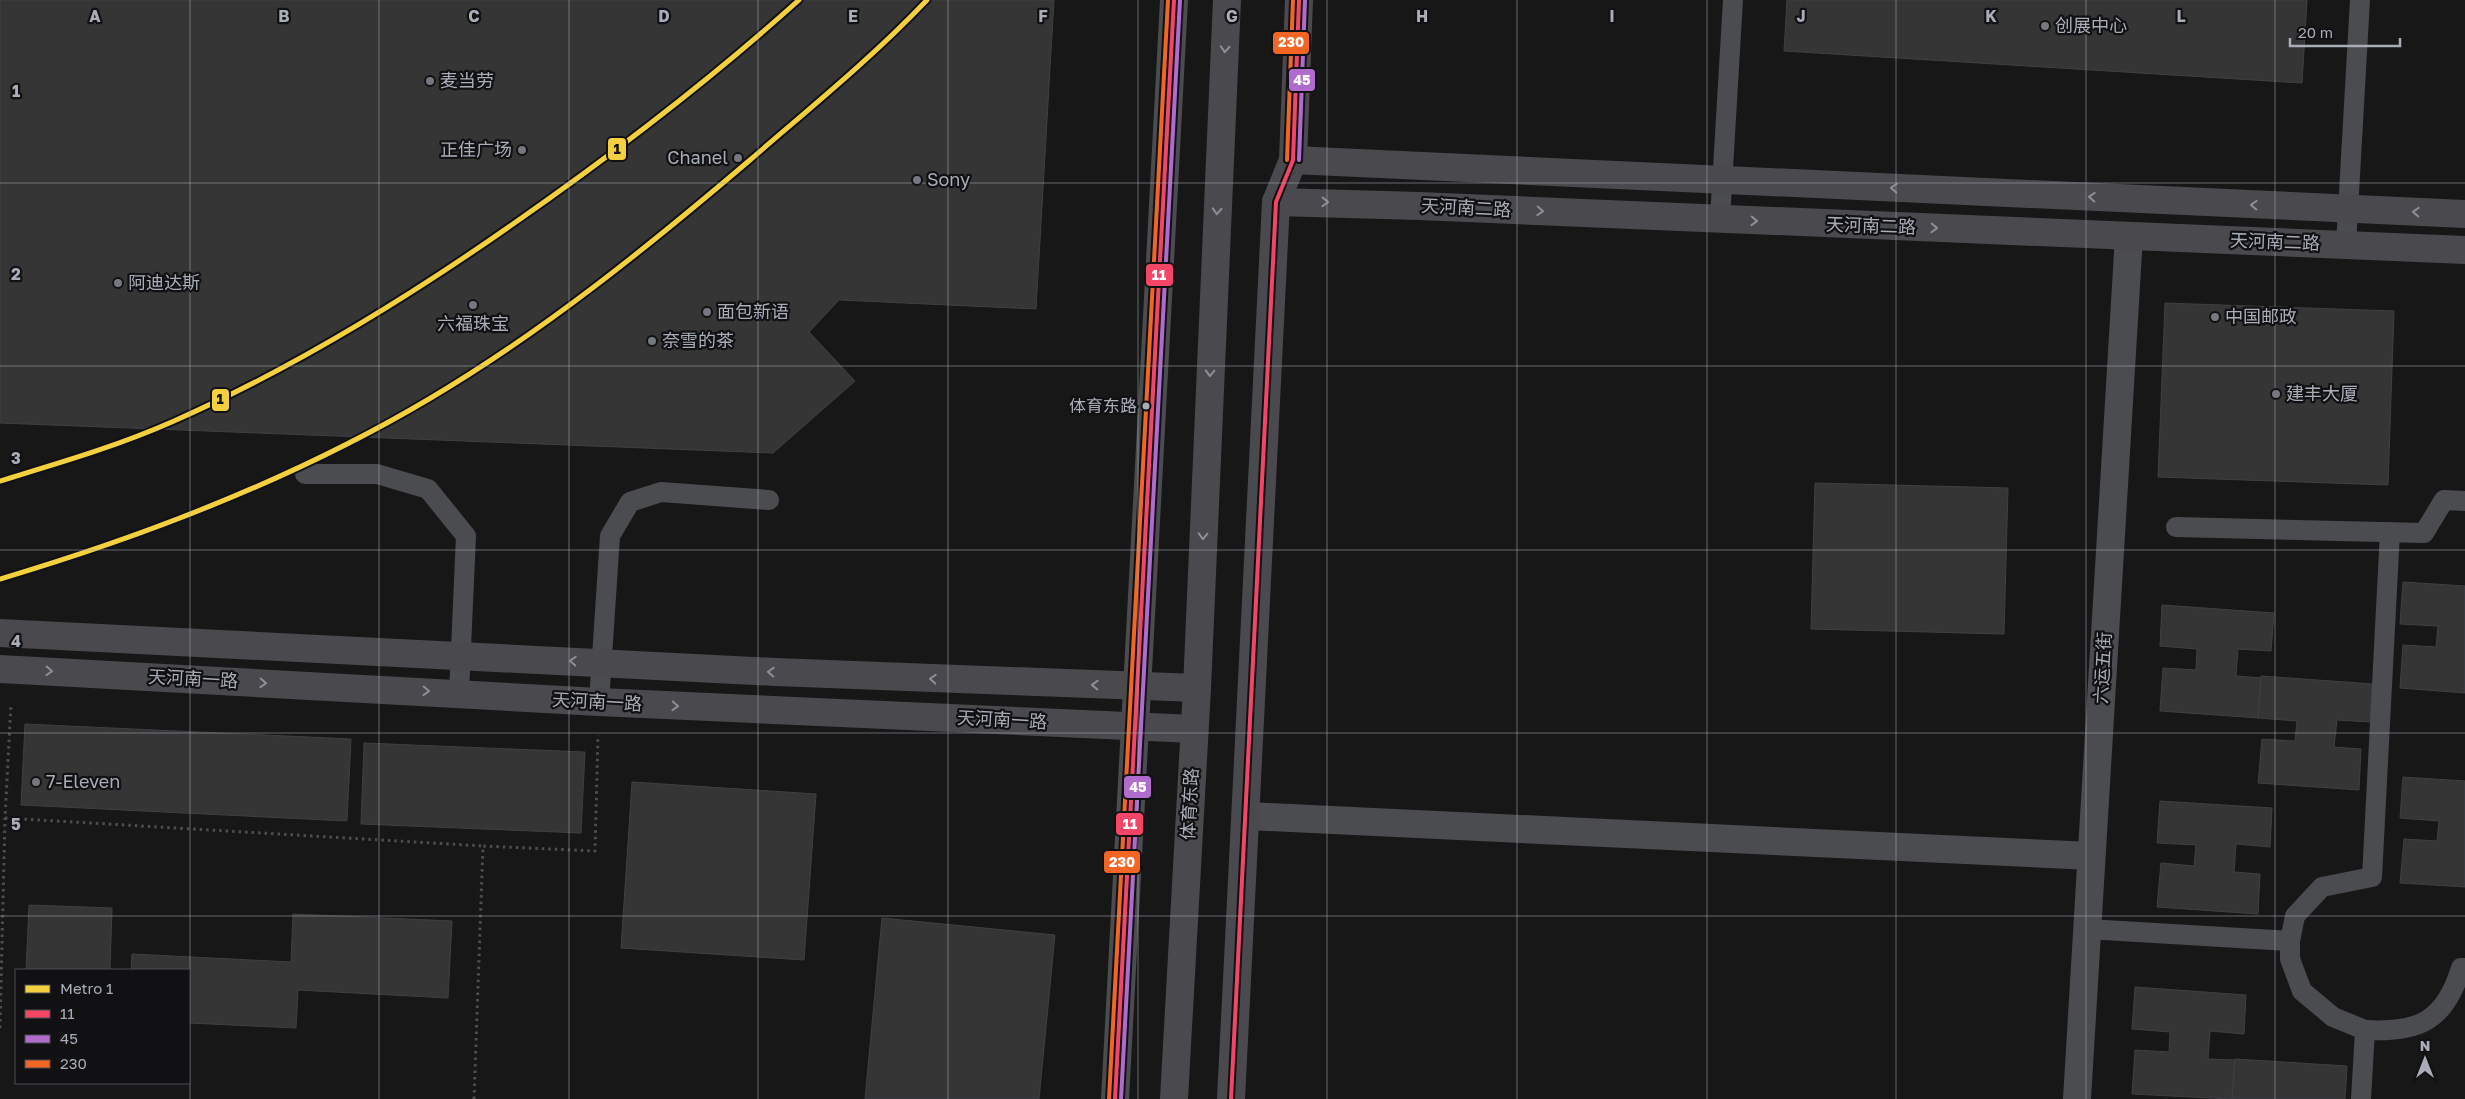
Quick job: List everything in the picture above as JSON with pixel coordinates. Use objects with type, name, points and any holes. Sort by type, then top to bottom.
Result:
[{"type":"street","points":[[1115,1099],[1174,0]]},
{"type":"street","name":"体育东路","points":[[1174,1099],[1196,688],[1227,0]]},
{"type":"street","points":[[1231,1099],[1247,816],[1276,202],[1293,160],[1299,0]]},
{"type":"street","name":"天河南二路","points":[[1293,160],[2465,214]]},
{"type":"street","name":"天河南二路","points":[[1276,202],[1419,206],[2465,250]]},
{"type":"street","name":"六运五街","points":[[2077,1099],[2129,236]]},
{"type":"street","points":[[0,633],[601,663],[1196,688]]},
{"type":"street","name":"天河南一路","points":[[0,669],[598,702],[1134,727],[1194,728]]},
{"type":"street","points":[[1247,816],[2091,856]]},
{"type":"lane","points":[[1720,219],[1733,0]]},
{"type":"lane","points":[[2346,246],[2360,0]]},
{"type":"lane","points":[[305,474],[377,474],[428,489],[466,536],[459,693]]},
{"type":"lane","points":[[598,702],[610,536],[630,502],[661,492],[769,500]]},
{"type":"lane","points":[[2176,527],[2424,533],[2444,500],[2465,501]]},
{"type":"lane","points":[[2390,532],[2372,877],[2322,886],[2295,916],[2290,941],[2290,959],[2302,991],[2333,1017],[2365,1030],[2395,1032],[2432,1019],[2454,992],[2461,968],[2465,968]]},
{"type":"lane","points":[[2087,929],[2290,941]]},
{"type":"lane","points":[[2361,1099],[2365,1030]]},
{"type":"path","points":[[0,1028],[5,818],[11,704]]},
{"type":"path","points":[[5,818],[595,851],[598,732]]},
{"type":"path","points":[[474,1099],[483,846]]},
{"type":"building","name":"正佳广场","points":[[0,0],[1054,0],[1036,309],[839,300],[809,332],[855,381],[773,453],[0,423]]},
{"type":"building","name":"创展中心","points":[[1787,0],[2307,0],[2302,83],[1784,51]]},
{"type":"building","name":"建丰大厦","points":[[2165,303],[2394,311],[2388,485],[2158,477]]},
{"type":"building","points":[[1815,483],[2008,488],[2004,634],[1811,629]]},
{"type":"building","points":[[2403,582],[2465,586],[2465,693],[2400,688],[2403,645],[2436,647],[2438,626],[2400,624]]},
{"type":"building","points":[[2162,605],[2274,613],[2271,651],[2238,649],[2236,676],[2262,678],[2259,718],[2160,711],[2163,668],[2196,670],[2197,649],[2160,646]]},
{"type":"building","points":[[2261,676],[2373,684],[2370,722],[2337,720],[2334,747],[2361,749],[2359,790],[2258,783],[2262,739],[2295,741],[2297,721],[2258,718]]},
{"type":"building","points":[[25,724],[351,739],[347,821],[21,805]]},
{"type":"building","points":[[364,743],[585,752],[581,833],[361,824]]},
{"type":"building","points":[[2403,777],[2465,781],[2465,887],[2400,883],[2404,839],[2437,841],[2439,821],[2400,818]]},
{"type":"building","points":[[632,782],[816,794],[804,960],[621,948]]},
{"type":"building","points":[[2160,801],[2272,808],[2270,847],[2236,844],[2234,872],[2260,874],[2258,914],[2157,907],[2161,863],[2194,866],[2196,845],[2157,843]]},
{"type":"building","points":[[29,905],[112,908],[110,969],[26,969]]},
{"type":"building","points":[[293,914],[452,921],[448,998],[298,990],[296,1028],[190,1023],[190,969],[131,969],[132,954],[291,962]]},
{"type":"building","points":[[882,918],[1055,935],[1039,1099],[865,1099]]},
{"type":"building","points":[[2135,987],[2246,995],[2244,1034],[2210,1031],[2208,1059],[2235,1060],[2232,1099],[2132,1094],[2135,1050],[2169,1052],[2170,1032],[2132,1029]]},
{"type":"building","points":[[2235,1059],[2347,1066],[2345,1099],[2232,1099]]},
{"type":"metro line","name":"1","points":[[0,481],[110,446],[174,421],[263,378],[348,331],[473,252],[587,171],[695,88],[799,0]]},
{"type":"metro line","name":"1","points":[[0,579],[166,524],[274,479],[378,428],[472,373],[595,286],[673,224],[840,82],[885,42],[927,0]]},
{"type":"transit line","name":"230","points":[[1109,1099],[1168,0]]},
{"type":"transit line","name":"11","points":[[1115,1099],[1174,0]]},
{"type":"transit line","name":"45","points":[[1121,1099],[1180,0]]},
{"type":"transit line","name":"230","points":[[1287,160],[1293,0]]},
{"type":"transit line","name":"11","points":[[1231,1099],[1276,202],[1293,160],[1299,0]]},
{"type":"transit line","name":"45","points":[[1299,160],[1305,0]]},
{"type":"place","name":"创展中心","points":[[2045,26]]},
{"type":"place","name":"麦当劳","points":[[430,81]]},
{"type":"place","name":"正佳广场","points":[[522,150]]},
{"type":"place","name":"Chanel","points":[[738,158]]},
{"type":"place","name":"Sony","points":[[917,180]]},
{"type":"place","name":"阿迪达斯","points":[[118,283]]},
{"type":"place","name":"六福珠宝","points":[[473,305]]},
{"type":"place","name":"面包新语","points":[[707,312]]},
{"type":"place","name":"中国邮政","points":[[2215,317]]},
{"type":"place","name":"奈雪的茶","points":[[652,341]]},
{"type":"place","name":"建丰大厦","points":[[2276,394]]},
{"type":"place","name":"体育东路","points":[[1146,406]]},
{"type":"place","name":"7-Eleven","points":[[36,782]]}]
